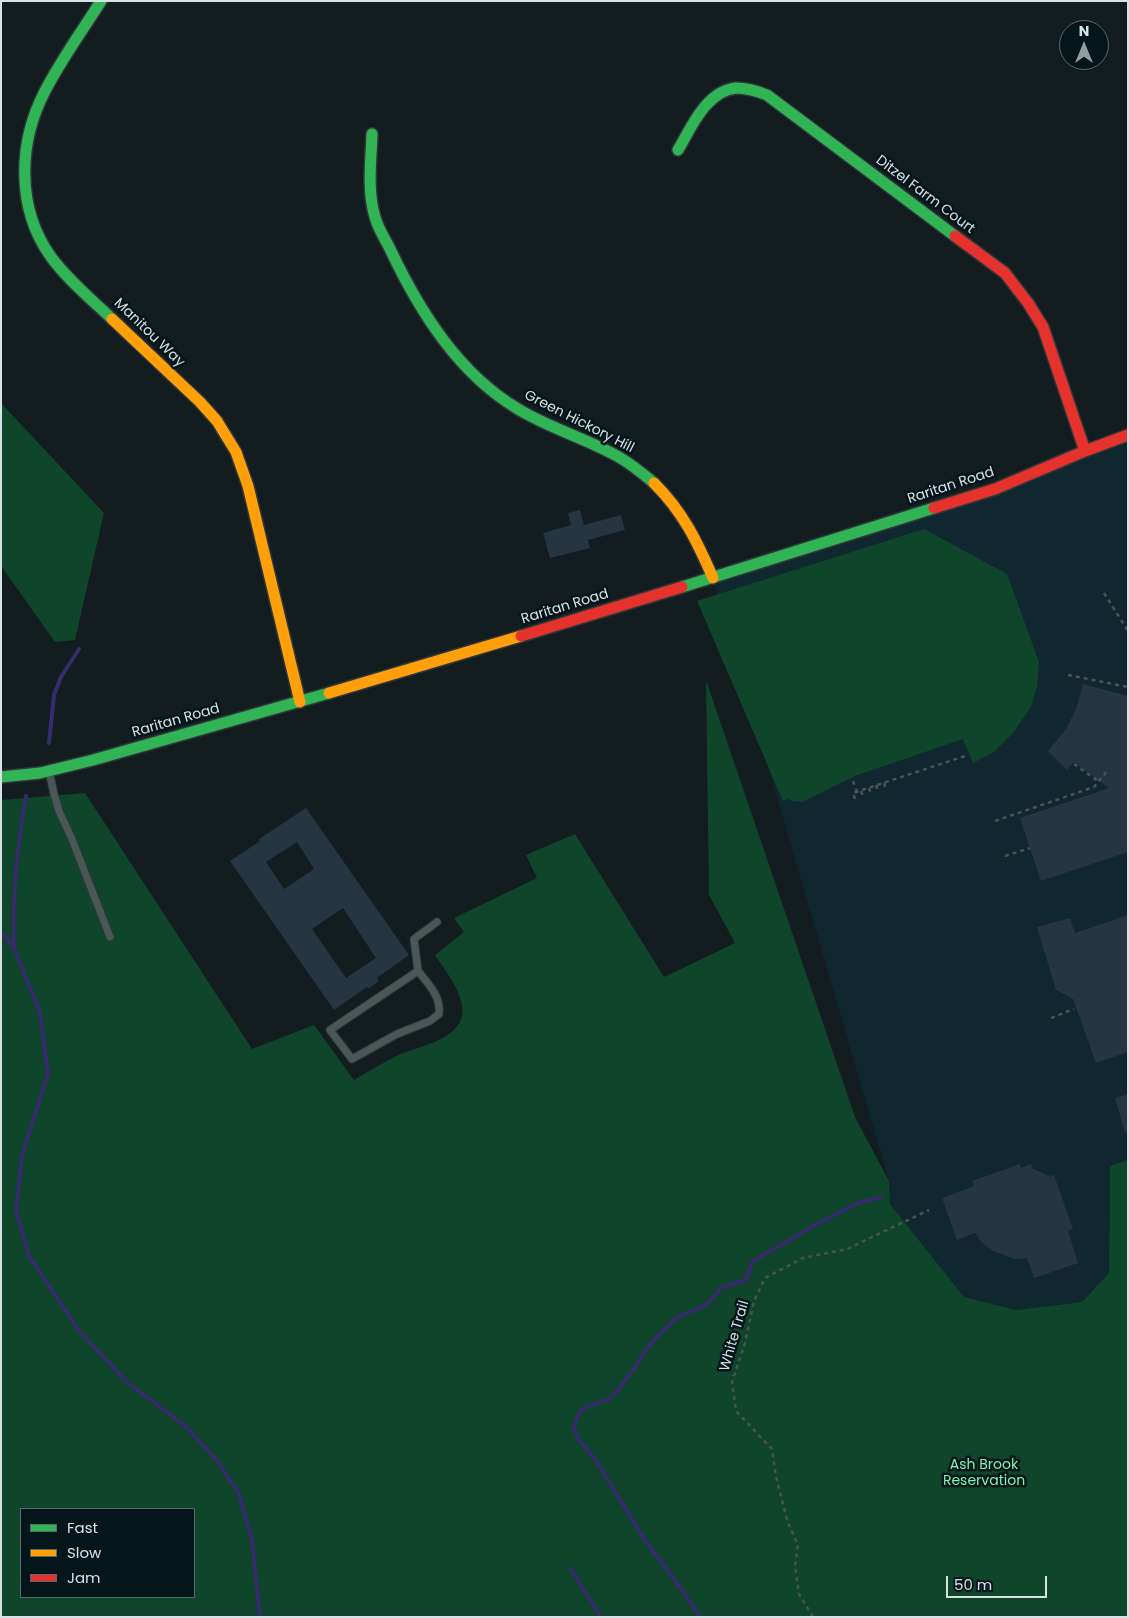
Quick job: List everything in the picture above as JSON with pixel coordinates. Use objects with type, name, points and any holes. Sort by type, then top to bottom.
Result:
[{"type":"street","name":"Manitou Way","points":[[102,1],[44,93],[32,122],[23,166],[23,181],[28,211],[47,252],[62,271],[200,402],[217,421],[236,452],[248,486],[300,702]]},
{"type":"street","name":"Ditzel Farm Court","points":[[678,150],[701,110],[711,99],[733,88],[758,90],[767,95],[1005,273],[1028,303],[1043,327],[1085,451]]},
{"type":"street","name":"Green Hickory Hill","points":[[372,134],[370,181],[375,215],[400,272],[438,332],[466,367],[504,401],[540,422],[625,459],[654,484],[676,507],[692,531],[713,578]]},
{"type":"street","name":"Raritan Road","points":[[1,777],[49,771],[300,702],[713,578],[995,489],[1085,451],[1128,436]]},
{"type":"lane","points":[[49,771],[59,811],[72,839],[110,937]]},
{"type":"lane","points":[[418,971],[330,1030],[352,1059],[397,1034],[430,1021],[439,1014],[438,997],[418,971],[414,939],[437,922]]},
{"type":"path","points":[[1104,592],[1128,631]]},
{"type":"path","points":[[1068,675],[1128,687]]},
{"type":"path","points":[[855,799],[853,793],[968,755]]},
{"type":"path","points":[[1074,764],[1098,781]]},
{"type":"path","points":[[994,821],[1094,787],[1107,771]]},
{"type":"path","points":[[853,780],[857,792]]},
{"type":"path","points":[[884,783],[886,789]]},
{"type":"path","points":[[876,786],[878,791]]},
{"type":"path","points":[[869,788],[871,794]]},
{"type":"path","points":[[861,791],[863,796]]},
{"type":"path","points":[[1005,856],[1030,848]]},
{"type":"path","points":[[1051,1018],[1074,1009]]},
{"type":"path","name":"White Trail","points":[[814,1617],[800,1594],[795,1566],[798,1545],[785,1514],[776,1477],[772,1449],[736,1411],[732,1382],[745,1344],[754,1301],[765,1278],[772,1274],[803,1258],[847,1249],[929,1210]]},
{"type":"shaded area","points":[[1128,441],[1128,1160],[1110,1167],[1109,1273],[1082,1302],[1016,1310],[964,1297],[890,1204],[889,1181],[713,578]]},
{"type":"green space","points":[[1,403],[104,513],[75,640],[55,642],[1,566]]},
{"type":"green space","points":[[924,529],[1007,574],[1039,662],[1037,686],[1031,707],[1013,733],[994,752],[973,763],[963,739],[855,776],[802,802],[788,799],[783,801],[697,601]]},
{"type":"green space","name":"Ash Brook Reservation","points":[[706,680],[855,1117],[889,1181],[890,1204],[964,1297],[1016,1310],[1082,1302],[1109,1273],[1110,1166],[1128,1160],[1128,1617],[1,1617],[1,800],[85,793],[252,1049],[314,1025],[354,1080],[398,1055],[440,1040],[457,1026],[462,1017],[461,999],[452,980],[435,955],[464,932],[454,918],[537,878],[526,855],[575,834],[664,977],[735,943],[709,895]]},
{"type":"building","points":[[580,510],[584,525],[621,515],[625,530],[588,540],[590,548],[550,558],[543,533],[571,525],[568,513]]},
{"type":"building","points":[[1083,684],[1128,696],[1128,852],[1041,881],[1020,818],[1109,788],[1074,762],[1067,770],[1048,751],[1066,729],[1076,709]]},
{"type":"building","points":[[306,808],[409,955],[377,978],[379,981],[334,1010],[230,861],[260,841],[259,839]],"holes":[[[297,842],[314,869],[284,889],[266,862]],[[343,908],[376,958],[346,978],[312,929]]]},
{"type":"building","points":[[1128,915],[1128,1052],[1096,1063],[1073,999],[1056,990],[1037,927],[1070,918],[1075,933]]},
{"type":"building","points":[[1128,1094],[1128,1132],[1125,1132],[1115,1098]]},
{"type":"building","points":[[1020,1164],[1021,1168],[1031,1164],[1032,1168],[1049,1176],[1054,1175],[1073,1229],[1068,1231],[1078,1263],[1034,1278],[1027,1258],[1015,1259],[993,1251],[982,1243],[975,1233],[957,1240],[942,1198],[974,1186],[972,1181]]},
{"type":"waterway","points":[[49,743],[54,695],[61,677],[79,649]]},
{"type":"waterway","points":[[14,948],[16,872],[26,796]]},
{"type":"waterway","points":[[1,932],[14,948],[40,1012],[48,1074],[22,1155],[16,1211],[29,1256],[79,1331],[128,1383],[184,1425],[216,1459],[239,1494],[252,1540],[260,1617]]},
{"type":"waterway","points":[[700,1617],[646,1542],[595,1459],[579,1440],[573,1428],[581,1410],[612,1397],[650,1344],[676,1318],[706,1305],[722,1287],[746,1280],[752,1262],[813,1226],[858,1203],[881,1197]]},
{"type":"waterway","points":[[570,1568],[601,1617]]},
{"type":"traffic: fast","points":[[101,1],[58,68],[36,111],[26,153],[25,175],[27,197],[32,218],[40,238],[51,257],[72,281],[112,319]]},
{"type":"traffic: fast","points":[[678,150],[701,112],[716,96],[736,88],[756,91],[767,95],[955,236]]},
{"type":"traffic: fast","points":[[372,134],[370,186],[376,221],[402,274],[428,319],[443,340],[477,378],[497,395],[530,416],[617,456],[654,483]]},
{"type":"traffic: fast","points":[[682,587],[934,508]]},
{"type":"traffic: fast","points":[[1,777],[40,773],[93,760],[329,693]]},
{"type":"traffic: slow","points":[[112,319],[200,402],[217,421],[236,452],[248,486],[300,702]]},
{"type":"traffic: slow","points":[[654,483],[681,516],[713,578]]},
{"type":"traffic: slow","points":[[329,693],[521,636]]},
{"type":"traffic: jam","points":[[955,236],[1005,273],[1028,303],[1043,327],[1085,451]]},
{"type":"traffic: jam","points":[[934,508],[995,489],[1128,435]]},
{"type":"traffic: jam","points":[[521,636],[682,587]]}]
